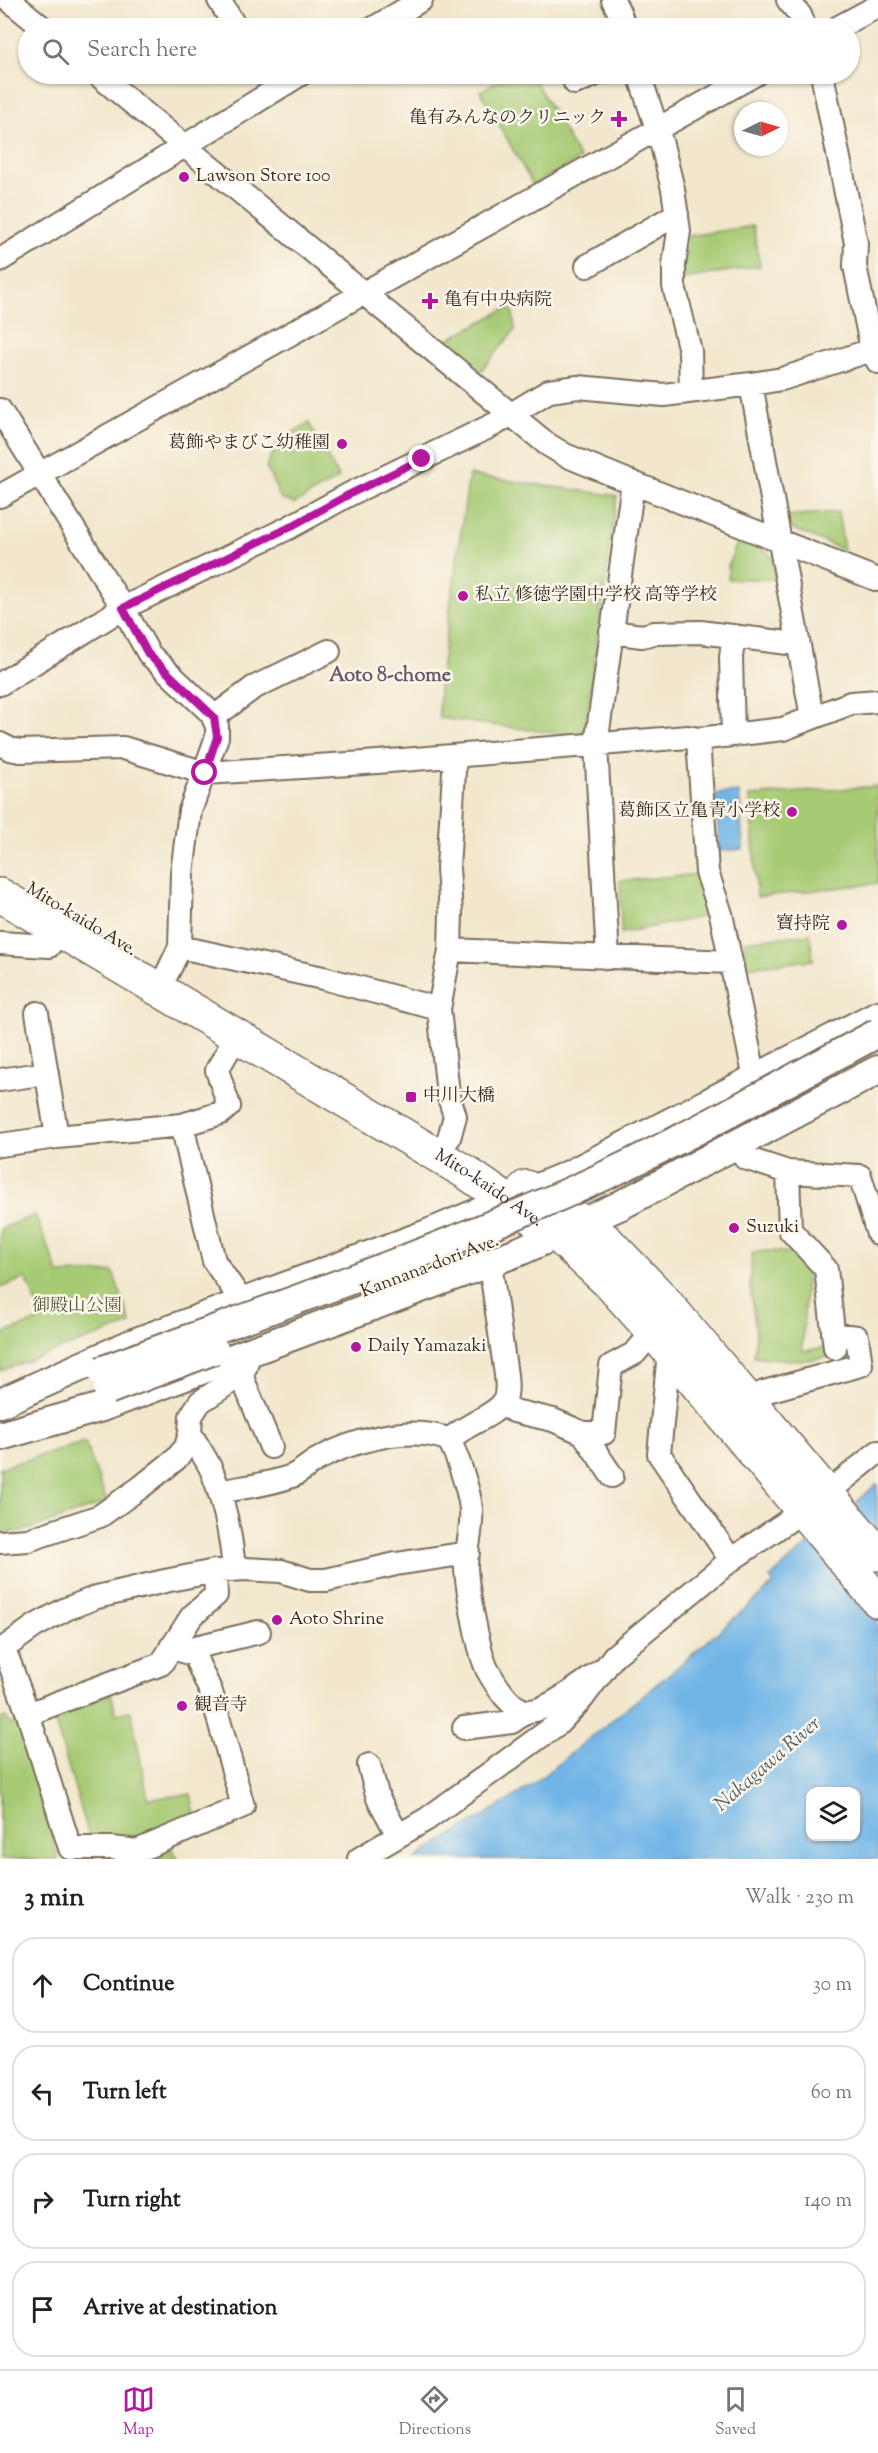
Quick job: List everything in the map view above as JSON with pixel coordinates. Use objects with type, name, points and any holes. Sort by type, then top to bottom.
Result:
[{"type":"highway","name":"Mito-kaido Ave.","points":[[0,871],[174,960],[449,1138],[519,1195],[570,1229],[606,1240],[662,1298],[749,1402],[878,1601]]},
{"type":"highway","name":"Mito-kaido Ave.","points":[[0,895],[467,1173],[519,1195]]},
{"type":"highway","name":"Mito-kaido Ave.","points":[[570,1229],[609,1283],[661,1342],[819,1509],[878,1554]]},
{"type":"main road","points":[[0,1405],[131,1344],[430,1233],[569,1174],[878,1015]]},
{"type":"main road","name":"Kannana-dori Ave.","points":[[0,1435],[105,1380],[495,1224],[577,1188],[653,1152],[878,1033]]},
{"type":"main road","name":"Kannana-dori Ave.","points":[[0,1405],[105,1380],[500,1240],[586,1203],[878,1053]]},
{"type":"main road","points":[[0,1435],[245,1365],[570,1229],[650,1190],[878,1070]]},
{"type":"main road","points":[[632,1143],[615,1161],[626,1188],[650,1190]]},
{"type":"main road","points":[[457,1221],[468,1202],[467,1173]]},
{"type":"main road","points":[[430,1233],[441,1235],[448,1242],[455,1261],[450,1279]]},
{"type":"street","points":[[9,0],[31,18]]},
{"type":"street","points":[[219,0],[230,18]]},
{"type":"street","points":[[391,18],[421,0]]},
{"type":"street","points":[[612,0],[620,12],[621,18]]},
{"type":"street","points":[[788,0],[801,18]]},
{"type":"street","points":[[856,18],[878,6]]},
{"type":"street","points":[[109,84],[510,416],[547,444],[565,455],[633,483],[878,580]]},
{"type":"street","points":[[0,260],[184,146],[266,84]]},
{"type":"street","points":[[642,84],[657,129],[673,189],[677,214],[679,231],[674,265],[674,286],[690,351],[691,391]]},
{"type":"street","points":[[0,496],[738,84]]},
{"type":"street","points":[[0,684],[123,608],[510,416],[549,391],[564,388],[603,388],[664,394],[691,391],[782,379],[876,354],[855,266],[856,243],[826,84]]},
{"type":"street","points":[[587,266],[677,214]]},
{"type":"street","points":[[751,384],[812,717]]},
{"type":"street","points":[[0,410],[123,608],[148,654],[214,717],[217,737],[190,811],[174,960],[323,978],[439,1009]]},
{"type":"street","points":[[608,958],[596,745],[633,483]]},
{"type":"street","points":[[611,632],[642,636],[654,633],[700,632],[788,643],[798,641]]},
{"type":"street","points":[[733,735],[731,657],[734,636]]},
{"type":"street","points":[[214,717],[253,688],[329,651]]},
{"type":"street","points":[[3,753],[123,748],[205,773],[688,737],[698,739],[783,729],[851,703],[878,701]]},
{"type":"street","points":[[698,739],[707,872],[721,914],[755,1079]]},
{"type":"street","points":[[449,1138],[455,1116],[448,1094],[439,1009],[450,950],[451,913],[448,868],[455,756]]},
{"type":"street","points":[[0,943],[49,946],[59,931]]},
{"type":"street","points":[[450,950],[730,962]]},
{"type":"street","points":[[37,1013],[57,1137]]},
{"type":"street","points":[[0,1145],[182,1125],[221,1113],[229,1106],[217,1070],[237,1037]]},
{"type":"street","points":[[0,1080],[46,1073]]},
{"type":"street","points":[[182,1125],[214,1261],[243,1303]]},
{"type":"street","points":[[738,1144],[745,1158],[781,1169],[861,1176],[878,1234]]},
{"type":"street","points":[[749,1402],[764,1392],[861,1365],[857,1337],[834,1341],[826,1269],[790,1230],[781,1169]]},
{"type":"street","points":[[448,1440],[462,1428],[502,1405],[507,1392],[490,1263]]},
{"type":"street","points":[[502,1405],[514,1411],[553,1420],[583,1433],[604,1433],[611,1366],[661,1342],[658,1454],[732,1560]]},
{"type":"street","points":[[0,1542],[28,1540],[100,1516],[176,1459],[186,1447],[191,1416],[200,1402],[245,1365],[271,1447]]},
{"type":"street","points":[[219,1492],[277,1481],[295,1475],[316,1460],[364,1441],[429,1432],[448,1440],[471,1505],[472,1521],[466,1568],[472,1609],[487,1670],[512,1704],[527,1712]]},
{"type":"street","points":[[28,1714],[161,1664],[179,1649],[192,1616],[216,1595],[232,1549],[219,1492],[210,1468],[190,1433]]},
{"type":"street","points":[[583,1433],[612,1476]]},
{"type":"street","points":[[359,1859],[469,1790],[559,1723],[582,1699],[614,1656],[732,1560],[819,1509],[878,1452]]},
{"type":"street","points":[[179,1649],[194,1655],[211,1692],[243,1806],[137,1851],[112,1848],[70,1848],[28,1714],[2,1645],[45,1620],[97,1597],[225,1570],[281,1571],[310,1580],[326,1580],[396,1564],[468,1553]]},
{"type":"street","points":[[179,1649],[259,1632]]},
{"type":"street","points":[[464,1728],[512,1722],[527,1712],[540,1710],[603,1669]]},
{"type":"street","points":[[369,1765],[378,1798],[398,1835]]},
{"type":"green space","points":[[492,84],[537,84],[580,159],[533,185],[480,91]]},
{"type":"green space","points":[[753,226],[760,266],[682,279],[688,236]]},
{"type":"green space","points":[[509,307],[513,313],[515,330],[480,372],[443,342]]},
{"type":"green space","points":[[309,423],[339,478],[294,504],[281,499],[266,467],[279,440]]},
{"type":"green space","points":[[469,475],[617,496],[585,730],[578,736],[439,718],[439,685]]},
{"type":"green space","points":[[838,512],[844,550],[791,528],[787,524],[786,516]]},
{"type":"green space","points":[[738,541],[766,551],[773,558],[775,579],[728,579],[728,566]]},
{"type":"green space","points":[[878,786],[878,883],[757,897],[750,796]]},
{"type":"green space","points":[[701,874],[712,915],[621,933],[620,881]]},
{"type":"green space","points":[[810,934],[813,960],[747,967],[744,941]]},
{"type":"green space","name":"御殿山公園","points":[[35,1215],[59,1274],[113,1272],[131,1324],[0,1371],[0,1335],[43,1319],[26,1278],[0,1288],[0,1229]]},
{"type":"green space","points":[[752,1252],[803,1254],[807,1260],[802,1351],[849,1344],[850,1354],[799,1361],[754,1356],[756,1332],[750,1287]]},
{"type":"green space","points":[[85,1442],[107,1502],[24,1531],[0,1533],[0,1468]]},
{"type":"green space","points":[[111,1693],[116,1714],[131,1711],[148,1799],[191,1794],[196,1819],[148,1837],[90,1839],[53,1716]]},
{"type":"green space","points":[[5,1717],[11,1725],[18,1720],[59,1859],[0,1859],[0,1720]]},
{"type":"green space","points":[[169,1842],[178,1859],[152,1859],[149,1853]]},
{"type":"water","points":[[739,792],[743,849],[719,851],[716,794]]},
{"type":"water","name":"Nakagawa River","points":[[877,1484],[878,1859],[414,1859],[528,1788],[674,1670],[774,1584],[770,1578]]},
{"type":"place","name":"亀有みんなのクリニック","points":[[619,119]]},
{"type":"place","name":"Lawson Store 100","points":[[184,177]]},
{"type":"place","name":"亀有中央病院","points":[[430,301]]},
{"type":"place","name":"葛飾やまびこ幼稚園","points":[[342,444]]},
{"type":"place","name":"私立 修徳学園中学校 高等学校","points":[[463,596]]},
{"type":"place","name":"葛飾区立亀青小学校","points":[[792,812]]},
{"type":"place","name":"寶持院","points":[[842,925]]},
{"type":"place","name":"中川大橋","points":[[411,1097]]},
{"type":"place","name":"Suzuki","points":[[734,1228]]},
{"type":"place","name":"Daily Yamazaki","points":[[356,1347]]},
{"type":"place","name":"Aoto Shrine","points":[[277,1620]]},
{"type":"place","name":"観音寺","points":[[182,1706]]},
{"type":"district","name":"Aoto 8-chome","points":[[390,676]]},
{"type":"route","points":[[205,773],[217,737],[214,717],[148,654],[123,608],[168,584],[288,528],[350,494],[422,459]]}]
